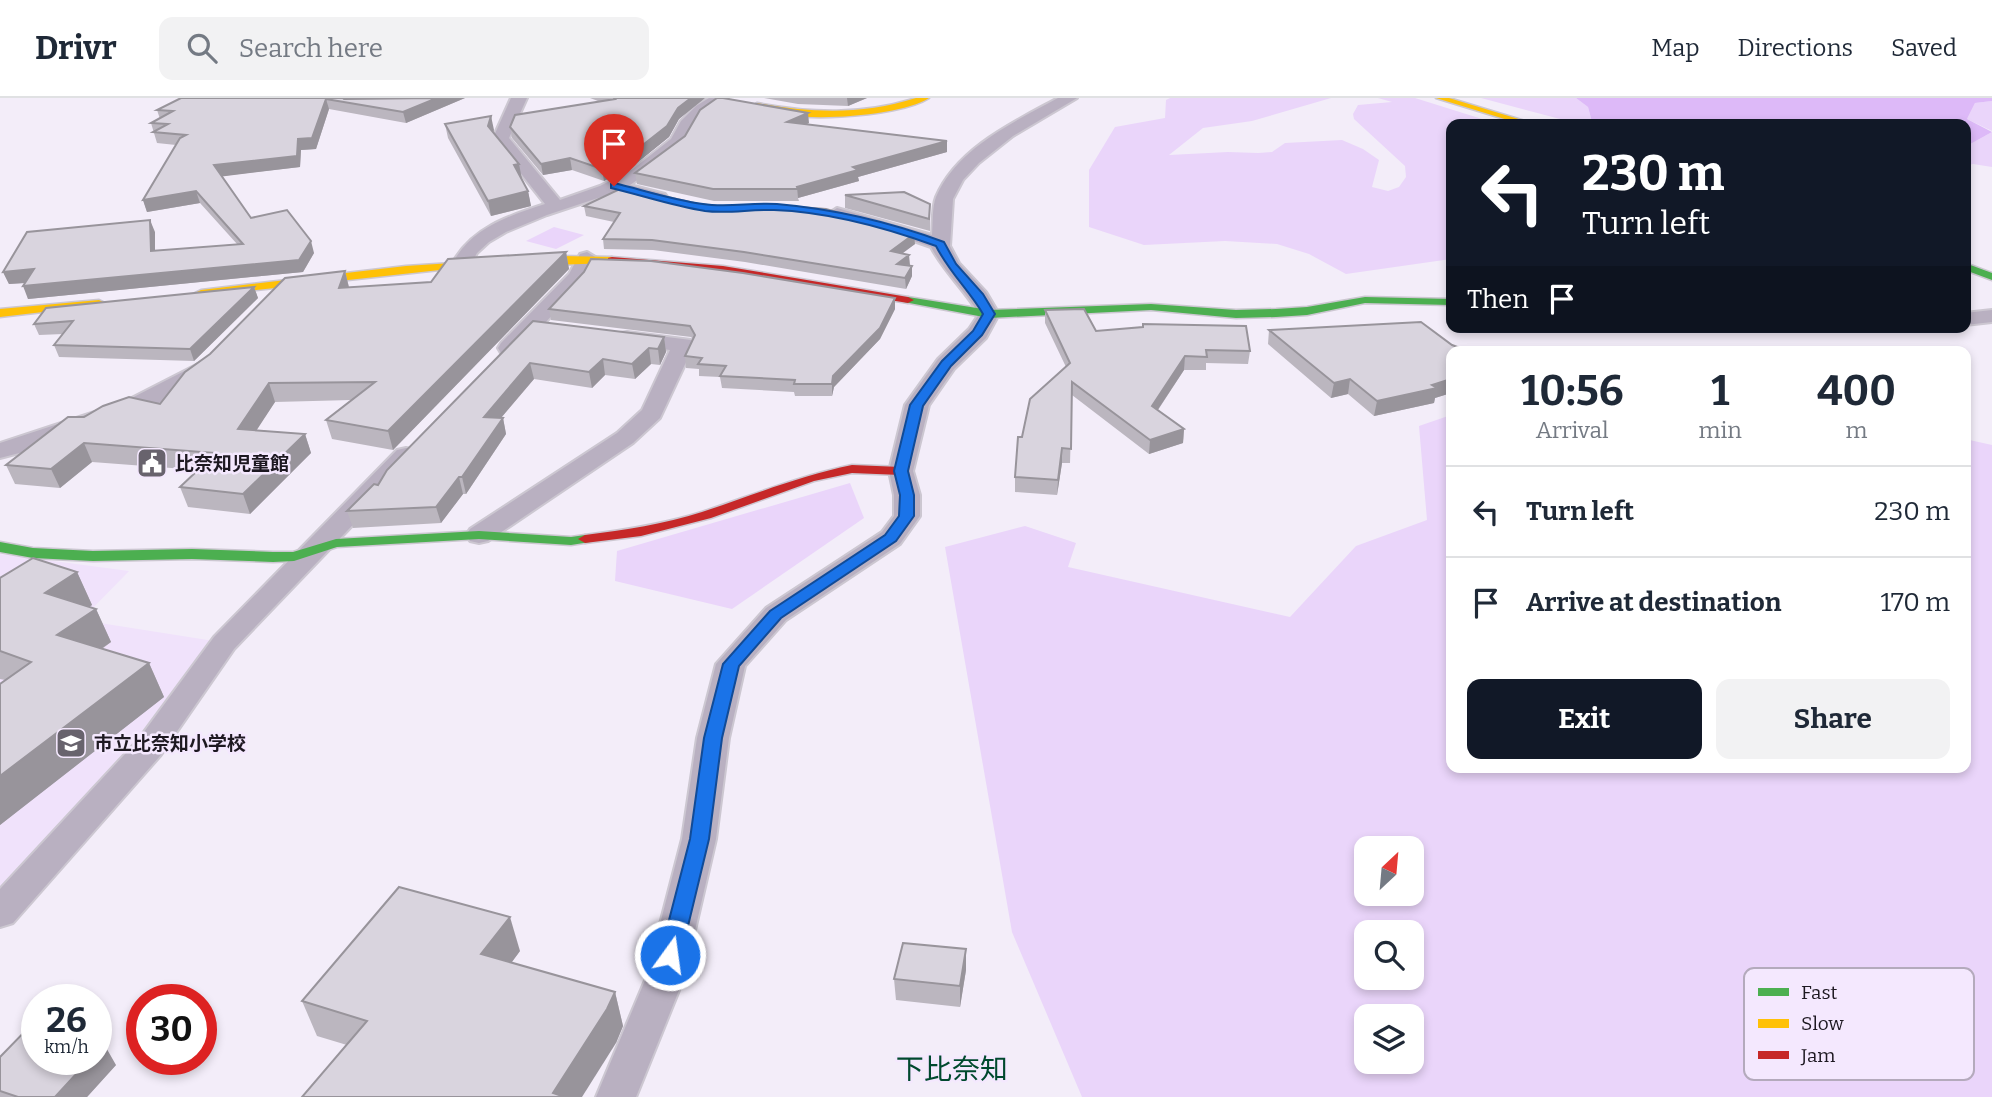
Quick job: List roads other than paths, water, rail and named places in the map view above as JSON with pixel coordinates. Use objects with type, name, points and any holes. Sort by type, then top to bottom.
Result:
[{"type":"main road","points":[[730,100],[799,114],[842,117],[891,111],[925,98]]},
{"type":"main road","points":[[1440,98],[1513,119]]},
{"type":"main road","points":[[190,294],[462,264],[587,258],[653,261],[746,273],[989,314],[1151,307],[1236,314],[1276,313],[1307,312],[1365,300],[1446,302]]},
{"type":"main road","points":[[1971,268],[1992,277]]},
{"type":"main road","points":[[0,313],[109,302]]},
{"type":"main road","points":[[0,547],[33,553],[93,556],[192,554],[273,557],[295,556],[336,543],[478,536],[572,541],[641,532],[706,515],[810,478],[852,469],[901,471]]},
{"type":"street","points":[[518,98],[513,115],[503,127],[501,138],[557,208]]},
{"type":"street","points":[[616,1097],[665,978],[699,839],[713,738],[731,664],[776,614],[891,538],[907,516],[907,495],[901,471],[917,405],[946,364],[978,333],[989,314],[979,296],[951,266],[940,244],[944,199],[955,178],[973,159],[1007,133],[1066,98]]},
{"type":"street","points":[[462,264],[464,255],[477,241],[499,228],[614,186],[641,170],[680,141],[686,125],[700,111],[730,100]]},
{"type":"street","points":[[614,186],[677,202]]},
{"type":"street","points":[[818,211],[898,229],[940,244]]},
{"type":"street","points":[[495,363],[577,276],[587,258]]},
{"type":"street","points":[[259,312],[286,285]]},
{"type":"street","points":[[530,326],[555,329]]},
{"type":"street","points":[[478,536],[625,438],[652,413],[683,345],[606,335]]},
{"type":"street","points":[[0,451],[142,404],[176,388],[216,356]]},
{"type":"street","points":[[0,913],[149,748],[224,643],[424,437]]},
{"type":"place","name":"比奈知児童館","points":[[152,463]]},
{"type":"place","name":"市立比奈知小学校","points":[[71,743]]},
{"type":"district","name":"下比奈知","points":[[952,1069]]}]
